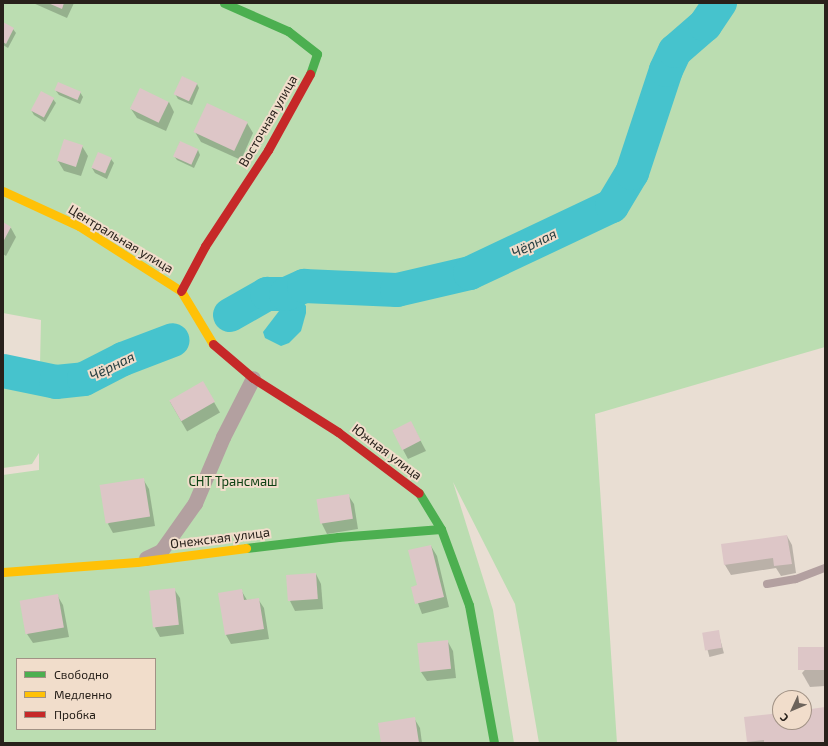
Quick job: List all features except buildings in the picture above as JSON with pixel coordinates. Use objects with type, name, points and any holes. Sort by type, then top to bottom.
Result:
[{"type":"street","name":"Восточная улица","points":[[181,291],[205,246],[268,150],[307,82],[317,54],[288,31],[224,3]]},
{"type":"street","name":"Центральная улица","points":[[3,190],[79,226],[181,291]]},
{"type":"street","name":"Южная улица","points":[[181,291],[215,347],[253,378],[338,432],[419,493],[441,529],[469,605],[494,743]]},
{"type":"street","points":[[137,562],[161,551],[195,503],[223,437],[253,378]]},
{"type":"street","name":"Онежская улица","points":[[3,572],[137,562],[338,537],[441,529]]},
{"type":"lane","points":[[767,584],[796,579],[825,568]]},
{"type":"green space","name":"СНТ Трансмаш","points":[[3,3],[825,3],[825,347],[595,414],[617,743],[539,743],[515,604],[453,482],[493,610],[514,743],[3,743],[3,475],[39,470],[39,453],[32,464],[3,468],[3,364],[15,361],[40,364],[41,320],[3,313]]},
{"type":"water","points":[[292,294],[298,295],[306,306],[306,313],[301,331],[289,343],[281,346],[265,338],[263,332]]},
{"type":"waterway","name":"Чёрная","points":[[230,315],[267,294],[286,294],[304,286],[397,290],[470,273],[612,206],[632,173],[666,70],[675,51],[705,25],[720,3]]},
{"type":"waterway","name":"Чёрная","points":[[3,371],[56,382],[84,379],[123,359],[173,340]]},
{"type":"traffic: fast","points":[[224,3],[288,31],[317,54],[310,74]]},
{"type":"traffic: fast","points":[[419,493],[441,529],[469,605],[494,743]]},
{"type":"traffic: fast","points":[[246,548],[338,537],[441,529]]},
{"type":"traffic: slow","points":[[3,191],[79,226],[181,291],[213,344]]},
{"type":"traffic: slow","points":[[3,572],[137,562],[246,548]]},
{"type":"traffic: jam","points":[[181,291],[205,246],[268,150],[310,74]]},
{"type":"traffic: jam","points":[[213,344],[253,378],[338,432],[419,493]]}]
